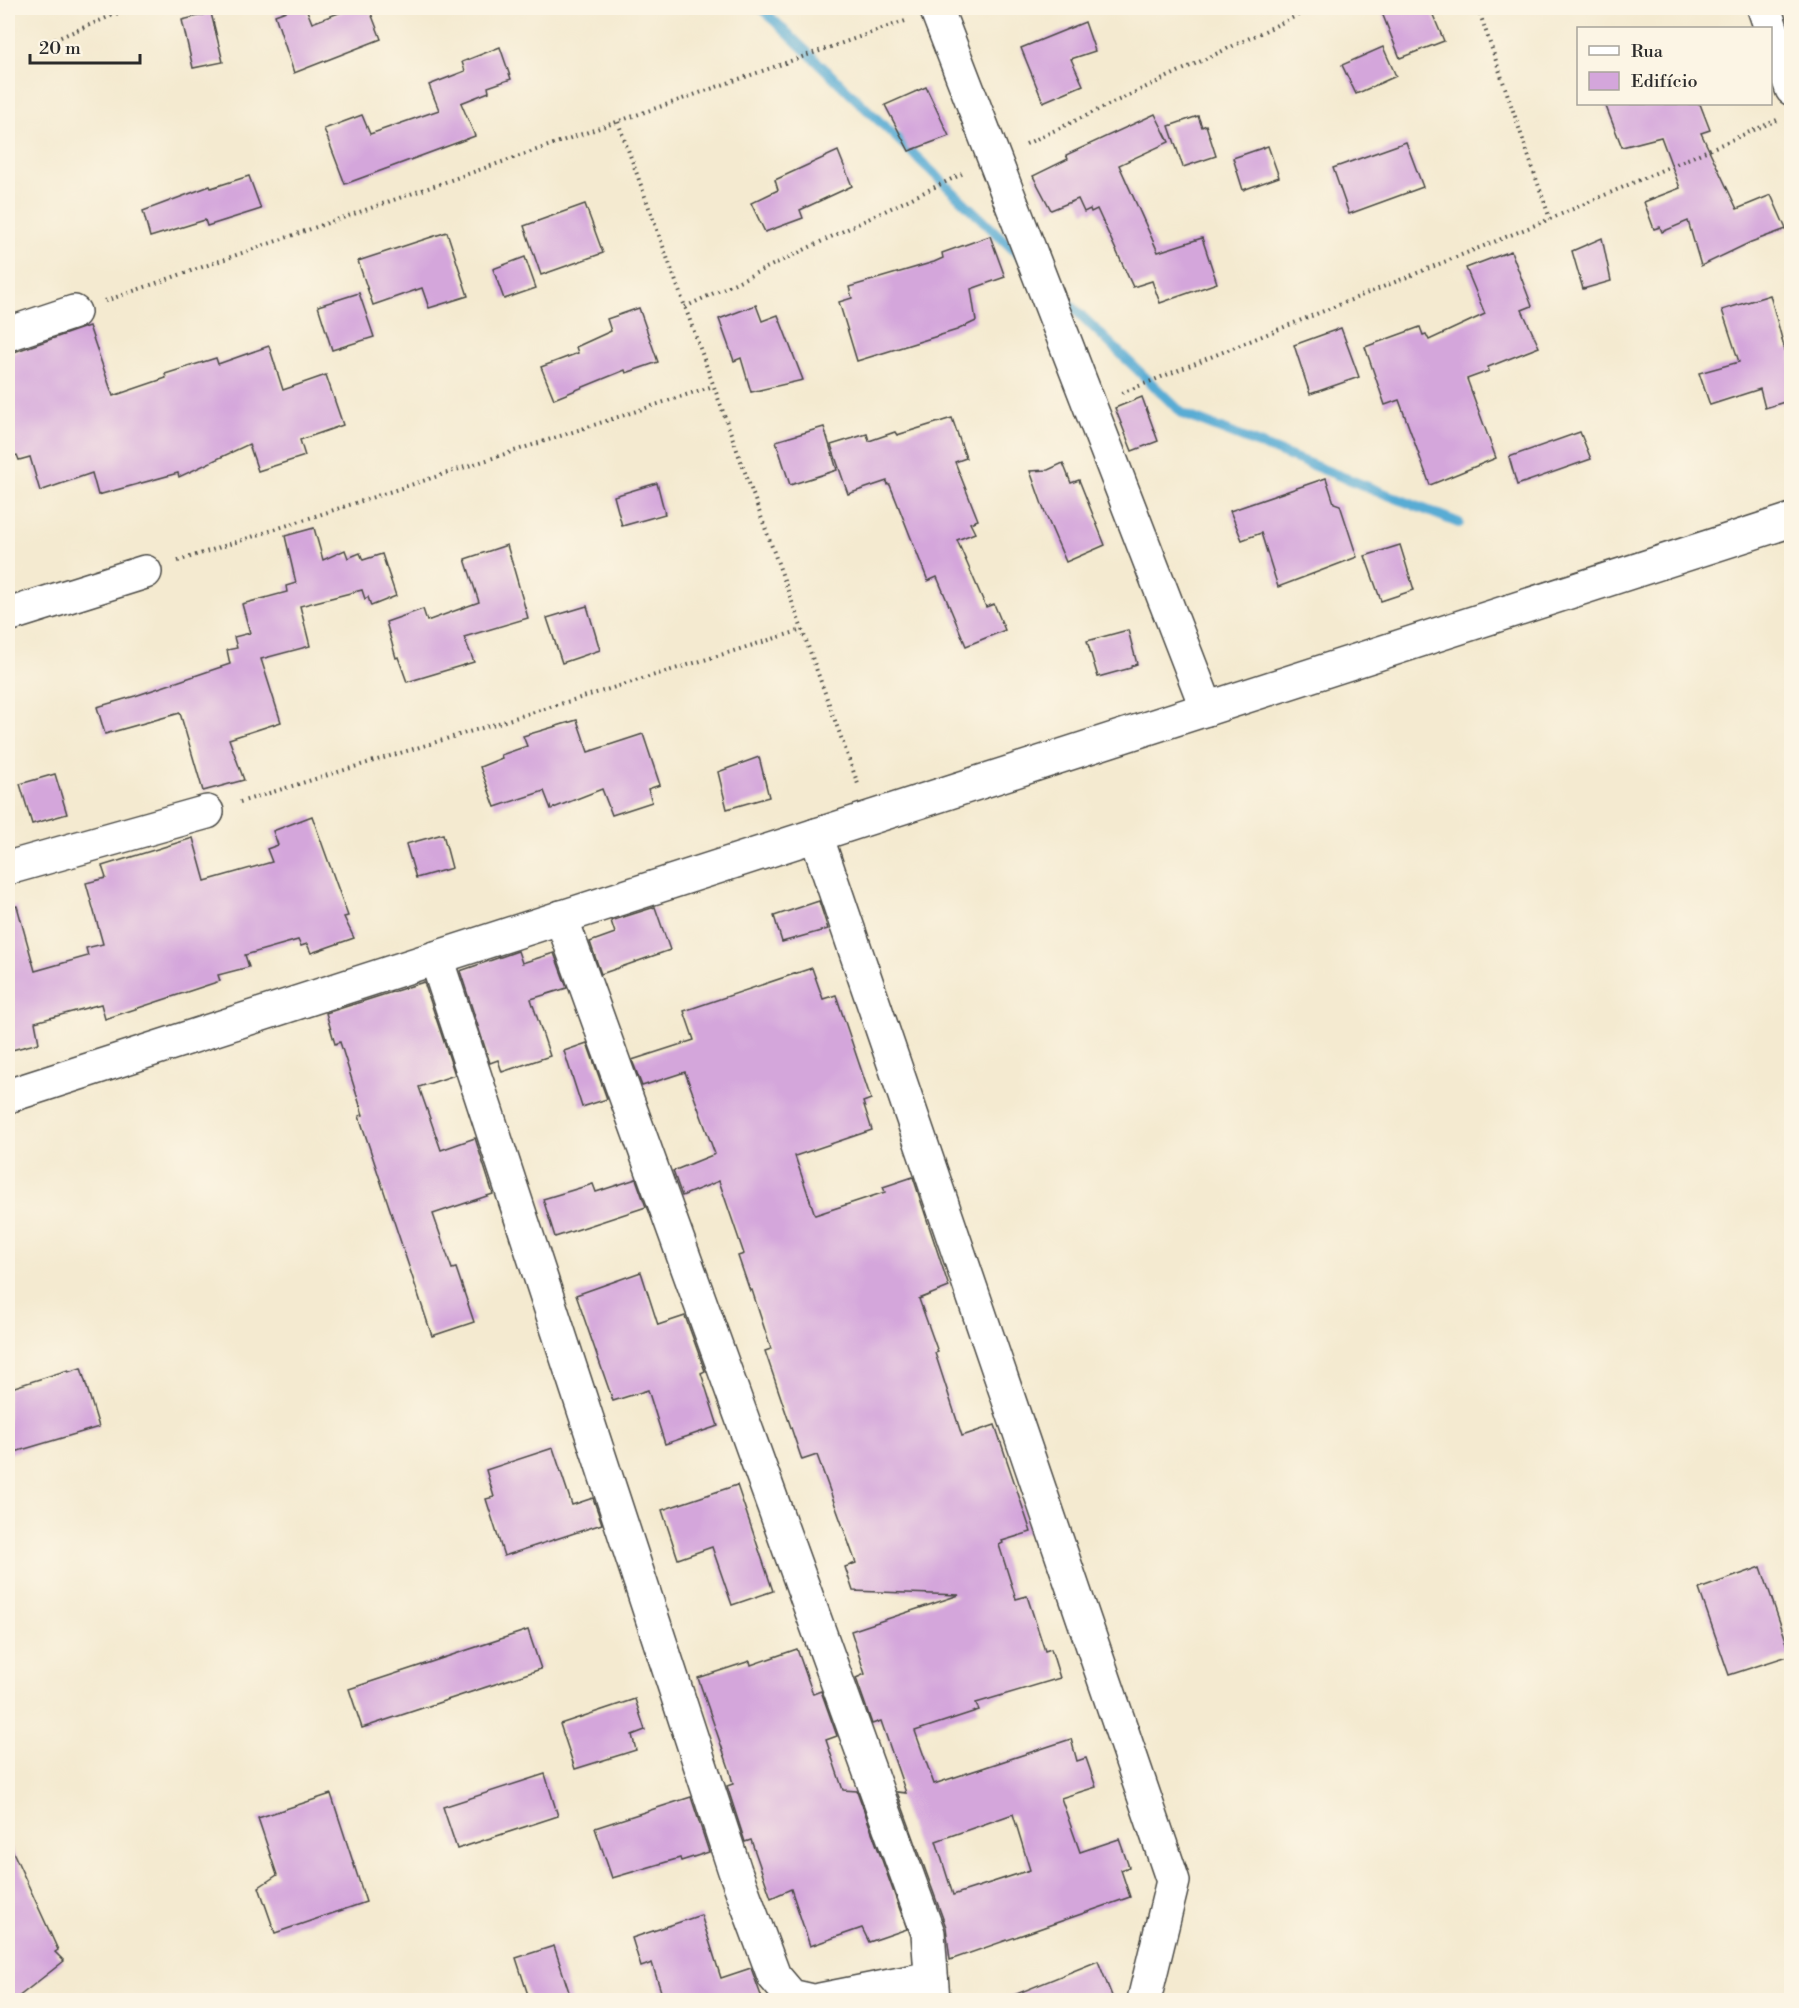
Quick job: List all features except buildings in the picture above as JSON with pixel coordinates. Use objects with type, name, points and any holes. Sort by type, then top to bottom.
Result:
[{"type":"street","points":[[1764,8],[1768,27]]},
{"type":"street","points":[[936,9],[1207,709]]},
{"type":"street","points":[[1772,43],[1786,104]]},
{"type":"street","points":[[8,334],[74,312]]},
{"type":"street","points":[[8,1096],[1791,520]]},
{"type":"street","points":[[8,615],[145,572]]},
{"type":"street","points":[[8,868],[207,812]]},
{"type":"street","points":[[816,835],[1173,1881],[1144,2001]]},
{"type":"street","points":[[561,917],[928,1933],[932,1989],[820,2001]]},
{"type":"street","points":[[436,958],[735,1870],[774,1976],[791,1996],[809,2001]]},
{"type":"path","points":[[44,44],[130,8]]},
{"type":"path","points":[[1478,8],[1550,219]]},
{"type":"path","points":[[74,312],[936,9]]},
{"type":"path","points":[[1090,406],[1550,219],[1786,104]]},
{"type":"path","points":[[618,122],[870,817]]},
{"type":"path","points":[[145,572],[713,386]]},
{"type":"path","points":[[207,812],[802,630]]},
{"type":"waterway","points":[[761,8],[1021,257]]},
{"type":"waterway","points":[[1058,293],[1183,414],[1459,523]]}]
